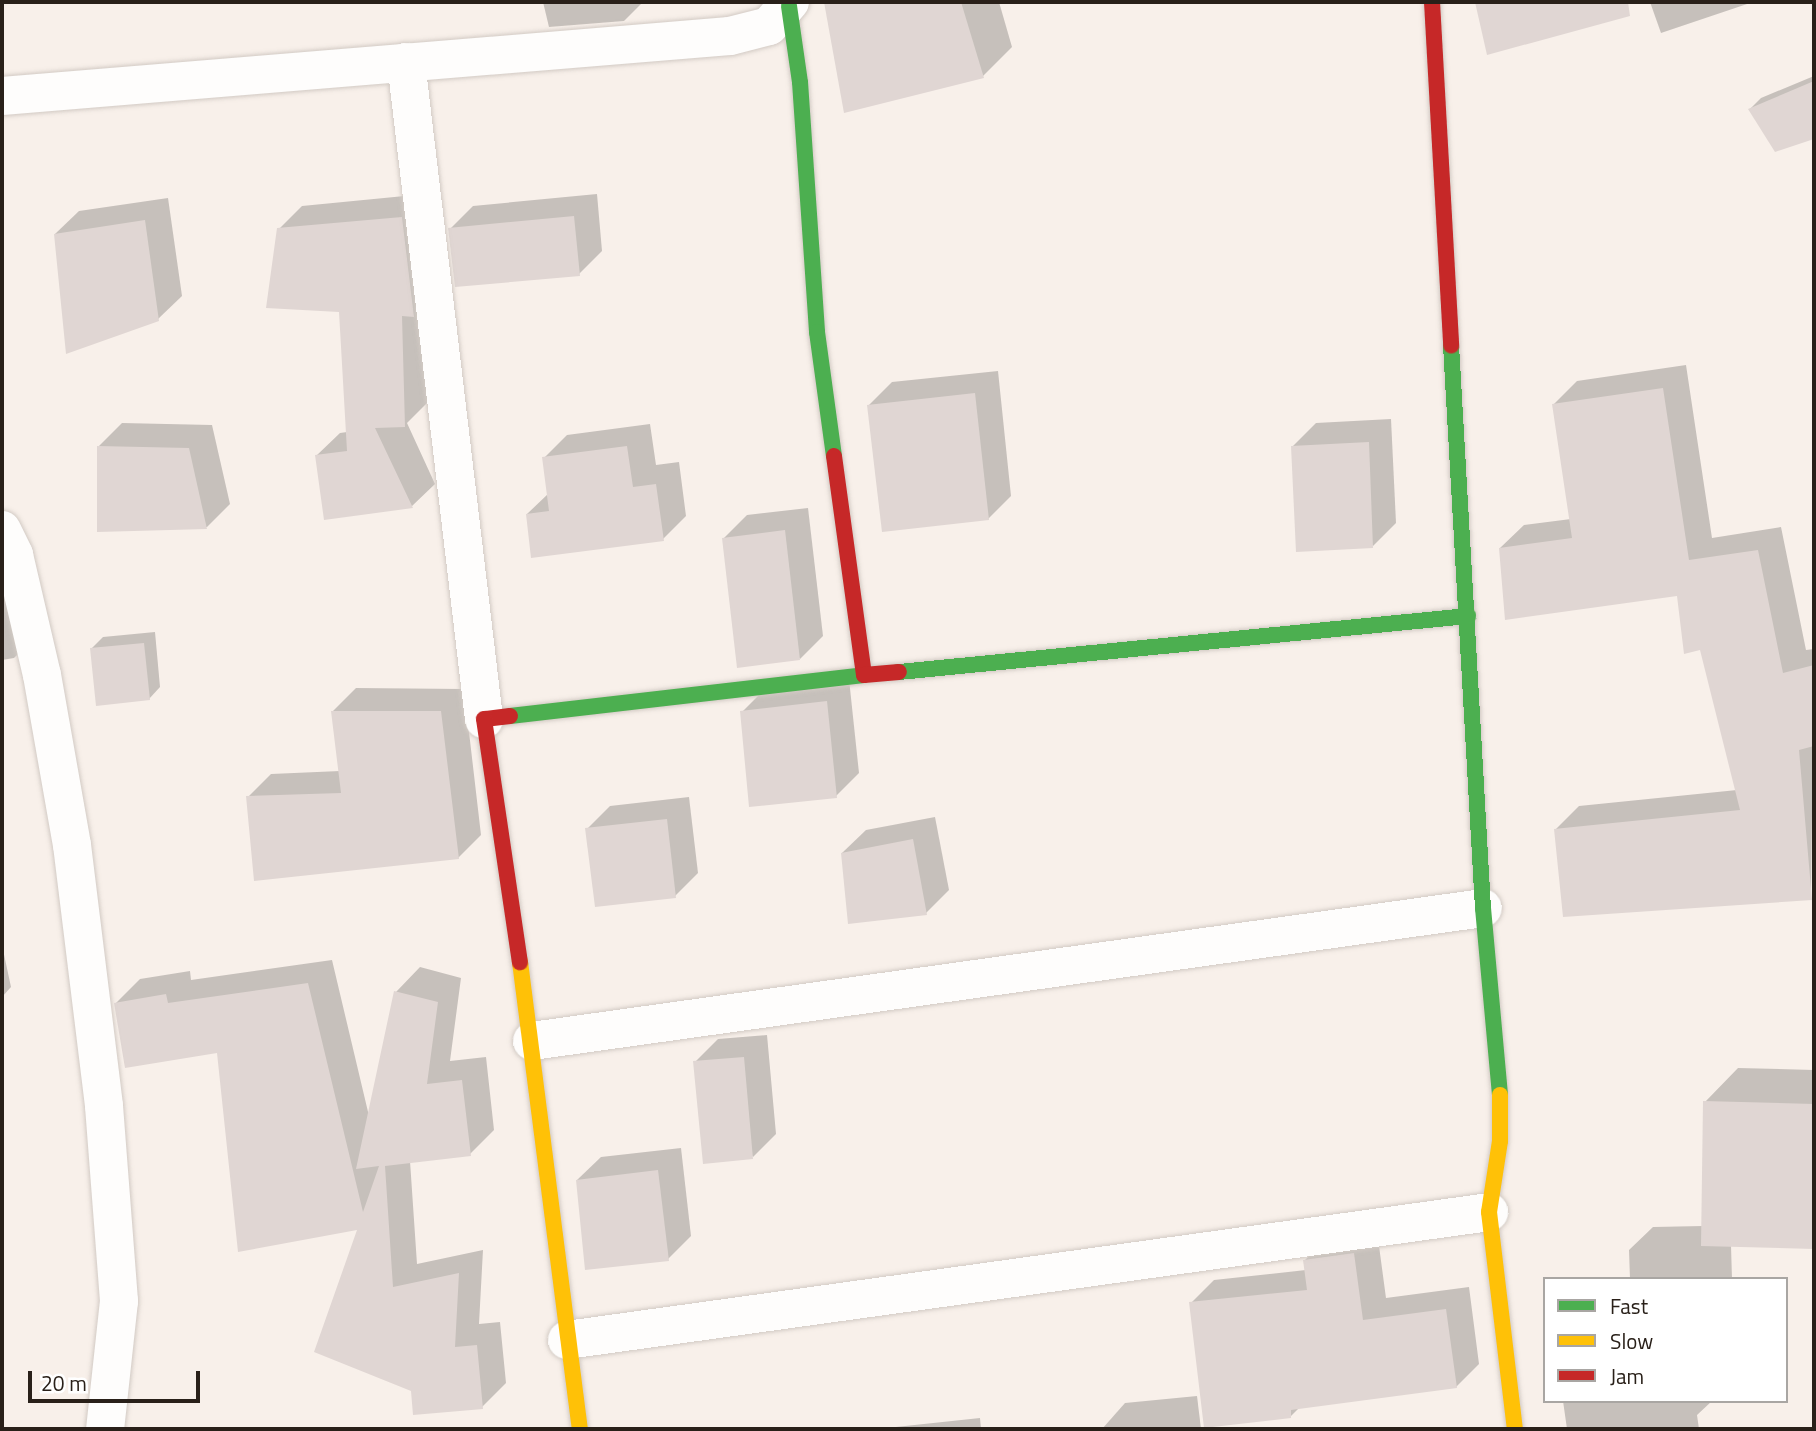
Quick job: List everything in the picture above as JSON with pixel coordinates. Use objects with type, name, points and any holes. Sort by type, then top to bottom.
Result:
[{"type":"street","points":[[1432,2],[1483,908],[1500,1093],[1500,1141],[1489,1212],[1515,1429]]},
{"type":"street","points":[[790,4],[800,82],[817,332],[864,675]]},
{"type":"street","points":[[2,96],[730,36],[769,26],[790,4]]},
{"type":"street","points":[[406,62],[484,719],[532,1041],[580,1429]]},
{"type":"street","points":[[2,530],[14,555],[43,676],[72,845],[104,1106],[119,1301],[105,1429]]},
{"type":"street","points":[[484,719],[864,675],[1468,616]]},
{"type":"street","points":[[532,1041],[1483,908]]},
{"type":"street","points":[[567,1340],[1489,1212]]},
{"type":"building","points":[[824,2],[961,2],[984,78],[844,113]]},
{"type":"building","points":[[1475,2],[1628,2],[1630,16],[1487,55]]},
{"type":"building","points":[[1814,81],[1814,139],[1775,152],[1748,109]]},
{"type":"building","points":[[574,216],[580,276],[455,287],[448,228]]},
{"type":"building","points":[[402,217],[414,317],[402,316],[405,427],[375,428],[413,508],[324,520],[315,455],[347,451],[339,312],[266,308],[277,228]]},
{"type":"building","points":[[145,220],[159,321],[66,354],[54,234]]},
{"type":"building","points":[[1663,388],[1689,560],[1758,550],[1783,673],[1814,665],[1814,746],[1799,750],[1812,900],[1563,917],[1554,829],[1740,810],[1700,650],[1684,654],[1677,596],[1505,620],[1499,548],[1572,538],[1552,404]]},
{"type":"building","points":[[975,393],[989,520],[882,532],[867,405]]},
{"type":"building","points":[[1369,442],[1373,548],[1296,552],[1291,446]]},
{"type":"building","points":[[97,446],[189,448],[207,529],[97,532]]},
{"type":"building","points":[[627,446],[633,487],[656,484],[664,541],[531,558],[526,514],[549,511],[542,457]]},
{"type":"building","points":[[785,530],[800,660],[737,668],[722,538]]},
{"type":"building","points":[[144,643],[150,700],[96,706],[90,648]]},
{"type":"building","points":[[827,701],[837,798],[749,807],[740,711]]},
{"type":"building","points":[[331,711],[441,711],[459,859],[254,881],[246,796],[341,793]]},
{"type":"building","points":[[667,819],[676,898],[595,907],[585,828]]},
{"type":"building","points":[[913,839],[927,915],[848,924],[841,853]]},
{"type":"building","points":[[308,983],[363,1212],[379,1166],[356,1169],[394,991],[438,1002],[427,1084],[462,1080],[471,1156],[385,1166],[393,1287],[459,1273],[455,1347],[477,1345],[483,1409],[413,1415],[411,1391],[314,1352],[357,1230],[238,1252],[217,1053],[125,1068],[114,1003],[166,994],[168,1003]]},
{"type":"building","points":[[744,1057],[753,1159],[703,1164],[693,1061]]},
{"type":"building","points":[[1703,1101],[1814,1104],[1814,1249],[1701,1246]]},
{"type":"building","points":[[658,1170],[669,1261],[585,1270],[576,1180]]},
{"type":"building","points":[[1354,1253],[1363,1320],[1446,1309],[1457,1388],[1291,1410],[1291,1418],[1204,1428],[1189,1302],[1307,1290],[1303,1260]]},
{"type":"traffic: fast","points":[[789,6],[800,82],[817,332],[834,456]]},
{"type":"traffic: fast","points":[[1451,345],[1483,908],[1500,1095]]},
{"type":"traffic: fast","points":[[899,672],[1468,616]]},
{"type":"traffic: fast","points":[[510,716],[864,675]]},
{"type":"traffic: slow","points":[[520,962],[580,1429]]},
{"type":"traffic: slow","points":[[1500,1095],[1500,1141],[1489,1212],[1515,1429]]},
{"type":"traffic: jam","points":[[1432,2],[1451,345]]},
{"type":"traffic: jam","points":[[834,456],[864,675],[899,672]]},
{"type":"traffic: jam","points":[[510,716],[484,719],[520,962]]}]
